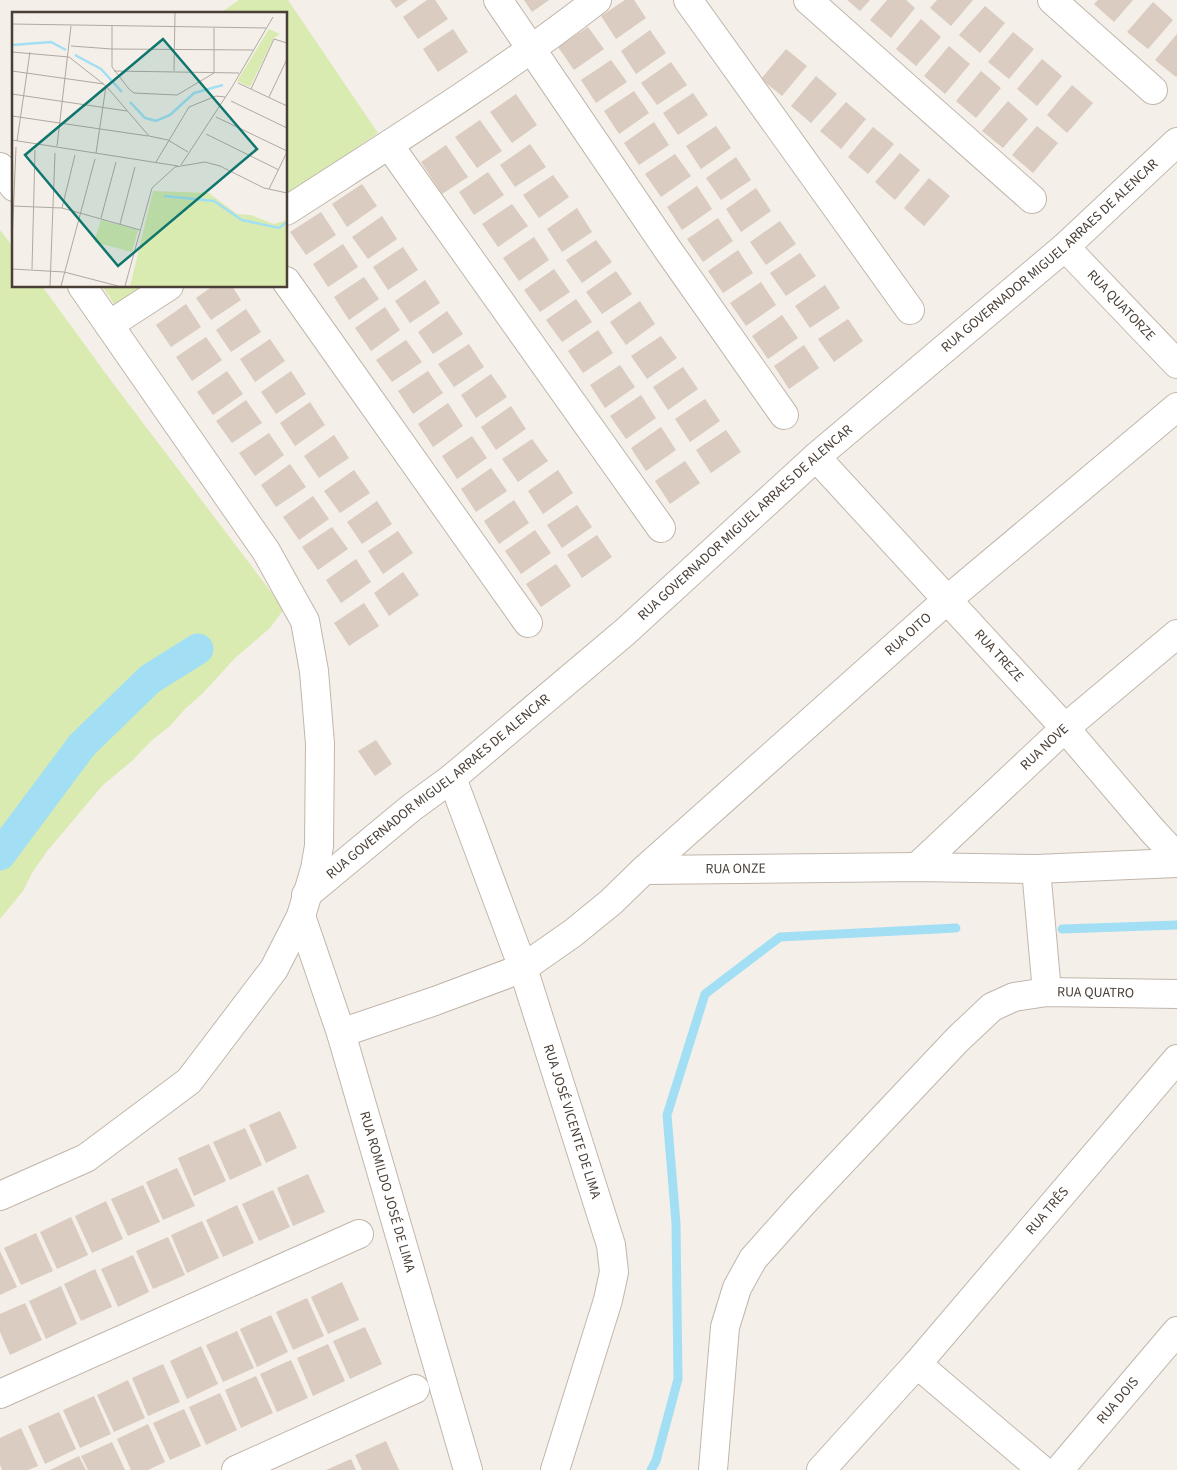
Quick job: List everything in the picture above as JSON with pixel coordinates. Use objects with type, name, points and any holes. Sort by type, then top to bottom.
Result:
[{"type":"street","points":[[498,0],[668,250],[784,415]]},
{"type":"street","points":[[288,210],[389,145],[532,49],[597,0]]},
{"type":"street","points":[[688,0],[910,310]]},
{"type":"street","points":[[808,0],[1032,200]]},
{"type":"street","points":[[1052,0],[1153,90]]},
{"type":"street","name":"RUA GOVERNADOR MIGUEL ARRAES DE ALENCAR","points":[[303,905],[411,808],[452,778],[625,632],[816,456],[1065,247],[1177,142]]},
{"type":"street","points":[[389,145],[661,528]]},
{"type":"street","points":[[0,167],[12,184]]},
{"type":"street","name":"RUA QUATORZE","points":[[1065,247],[1177,364]]},
{"type":"street","points":[[288,284],[528,623]]},
{"type":"street","points":[[0,1196],[86,1158],[189,1081],[274,969],[303,905],[315,869],[319,846],[320,744],[314,672],[305,621],[266,551],[83,288]]},
{"type":"street","points":[[109,325],[166,288]]},
{"type":"street","name":"RUA OITO","points":[[644,870],[947,600],[1177,407]]},
{"type":"street","name":"RUA TREZE","points":[[816,456],[1065,728],[1150,830],[1177,857]]},
{"type":"street","name":"RUA NOVE","points":[[916,867],[1065,728],[1177,634]]},
{"type":"street","name":"RUA JOSÉ VICENTE DE LIMA","points":[[452,778],[523,968],[611,1245],[614,1272],[605,1310],[556,1470]]},
{"type":"street","name":"RUA ONZE","points":[[644,870],[916,867],[1036,869],[1177,863]]},
{"type":"street","points":[[1036,869],[1047,992]]},
{"type":"street","points":[[340,1033],[435,1001],[523,968],[573,933],[611,902],[644,870]]},
{"type":"street","name":"RUA ROMILDO JOSÉ DE LIMA","points":[[303,905],[468,1470]]},
{"type":"street","name":"RUA QUATRO","points":[[713,1470],[725,1327],[737,1288],[753,1259],[802,1204],[958,1039],[992,1007],[1014,997],[1047,992],[1177,994]]},
{"type":"street","name":"RUA TRÊS","points":[[821,1470],[917,1364],[1177,1059]]},
{"type":"street","points":[[0,1394],[359,1234]]},
{"type":"street","name":"RUA DOIS","points":[[1059,1470],[1177,1332]]},
{"type":"street","points":[[917,1364],[1042,1470]]},
{"type":"street","points":[[236,1470],[415,1389]]},
{"type":"green space","points":[[239,0],[288,0],[378,133],[288,195],[288,12],[222,12]]},
{"type":"green space","points":[[0,230],[12,245],[12,288],[43,288],[112,382],[284,609],[270,628],[235,658],[170,726],[103,785],[48,850],[32,873],[23,891],[0,919]]},
{"type":"green space","points":[[103,288],[152,288],[119,311]]},
{"type":"building","points":[[390,0],[408,0],[396,8]]},
{"type":"building","points":[[427,0],[435,0],[448,19],[418,39],[403,17]]},
{"type":"building","points":[[524,0],[549,0],[532,12]]},
{"type":"building","points":[[625,0],[634,0],[646,18],[616,39],[601,16]]},
{"type":"building","points":[[847,0],[870,0],[860,11]]},
{"type":"building","points":[[887,0],[906,0],[915,8],[891,38],[870,20]]},
{"type":"building","points":[[937,0],[973,0],[951,26],[930,8]]},
{"type":"building","points":[[1098,0],[1133,0],[1114,22],[1094,4]]},
{"type":"building","points":[[1153,2],[1173,20],[1148,49],[1127,32]]},
{"type":"building","points":[[985,6],[1005,23],[980,53],[959,35]]},
{"type":"building","points":[[921,19],[941,37],[916,66],[896,49]]},
{"type":"building","points":[[588,27],[604,49],[574,70],[558,47]]},
{"type":"building","points":[[453,29],[468,52],[438,72],[423,49]]},
{"type":"building","points":[[650,30],[666,53],[636,74],[621,51]]},
{"type":"building","points":[[1013,32],[1034,49],[1009,79],[988,62]]},
{"type":"building","points":[[1177,34],[1177,76],[1176,77],[1155,60]]},
{"type":"building","points":[[949,46],[970,64],[945,94],[924,76]]},
{"type":"building","points":[[786,49],[807,66],[782,96],[761,79]]},
{"type":"building","points":[[1042,59],[1062,76],[1037,106],[1017,89]]},
{"type":"building","points":[[611,60],[627,82],[596,103],[581,80]]},
{"type":"building","points":[[671,62],[687,85],[657,105],[641,83]]},
{"type":"building","points":[[981,71],[1001,88],[976,118],[956,101]]},
{"type":"building","points":[[816,76],[837,94],[811,123],[791,106]]},
{"type":"building","points":[[1072,85],[1093,103],[1067,133],[1047,115]]},
{"type":"building","points":[[634,91],[649,113],[619,134],[604,111]]},
{"type":"building","points":[[693,93],[708,115],[678,135],[663,113]]},
{"type":"building","points":[[516,94],[537,125],[512,143],[490,112]]},
{"type":"building","points":[[1008,101],[1028,119],[1003,148],[982,131]]},
{"type":"building","points":[[846,102],[866,119],[841,149],[820,131]]},
{"type":"building","points":[[480,120],[502,151],[477,168],[455,137]]},
{"type":"building","points":[[654,122],[669,145],[639,165],[624,143]]},
{"type":"building","points":[[716,126],[731,148],[701,169],[686,146]]},
{"type":"building","points":[[1037,126],[1058,143],[1033,173],[1012,155]]},
{"type":"building","points":[[873,127],[894,144],[868,174],[848,157]]},
{"type":"building","points":[[530,144],[546,167],[515,187],[500,165]]},
{"type":"building","points":[[446,145],[468,177],[442,194],[421,162]]},
{"type":"building","points":[[900,153],[920,170],[895,200],[875,182]]},
{"type":"building","points":[[675,154],[691,176],[661,197],[645,174]]},
{"type":"building","points":[[736,157],[751,180],[721,200],[706,178]]},
{"type":"building","points":[[488,172],[504,195],[474,215],[459,192]]},
{"type":"building","points":[[553,175],[569,197],[539,218],[523,195]]},
{"type":"building","points":[[929,178],[950,196],[924,226],[904,208]]},
{"type":"building","points":[[362,184],[377,206],[347,227],[332,204]]},
{"type":"building","points":[[697,186],[712,209],[682,230],[667,207]]},
{"type":"building","points":[[756,188],[771,211],[741,232],[726,209]]},
{"type":"building","points":[[512,204],[528,226],[498,247],[482,224]]},
{"type":"building","points":[[577,208],[592,232],[562,252],[547,229]]},
{"type":"building","points":[[321,212],[336,235],[306,255],[290,232]]},
{"type":"building","points":[[382,216],[397,239],[368,259],[352,237]]},
{"type":"building","points":[[718,218],[733,241],[703,262],[687,239]]},
{"type":"building","points":[[780,221],[796,244],[766,265],[750,242]]},
{"type":"building","points":[[534,237],[549,260],[519,281],[503,258]]},
{"type":"building","points":[[596,240],[612,262],[582,283],[566,260]]},
{"type":"building","points":[[343,244],[358,267],[328,287],[313,264]]},
{"type":"building","points":[[403,247],[418,270],[388,290],[373,267]]},
{"type":"building","points":[[738,250],[753,273],[723,293],[708,271]]},
{"type":"building","points":[[800,253],[816,276],[786,296],[770,273]]},
{"type":"building","points":[[554,269],[570,292],[540,312],[524,290]]},
{"type":"building","points":[[616,271],[632,294],[602,314],[586,292]]},
{"type":"building","points":[[364,277],[379,299],[349,320],[334,297]]},
{"type":"building","points":[[425,280],[440,303],[410,323],[395,301]]},
{"type":"building","points":[[761,282],[776,305],[746,326],[730,303]]},
{"type":"building","points":[[825,285],[840,308],[810,328],[795,306]]},
{"type":"building","points":[[210,288],[233,288],[241,300],[211,320],[196,298]]},
{"type":"building","points":[[576,299],[592,322],[562,342],[546,320]]},
{"type":"building","points":[[640,301],[655,324],[626,345],[610,322]]},
{"type":"building","points":[[186,304],[201,327],[171,347],[156,325]]},
{"type":"building","points":[[385,307],[400,330],[371,351],[355,328]]},
{"type":"building","points":[[246,309],[261,332],[231,352],[216,330]]},
{"type":"building","points":[[447,311],[463,334],[433,354],[418,332]]},
{"type":"building","points":[[782,315],[798,338],[768,359],[752,336]]},
{"type":"building","points":[[848,319],[863,341],[834,362],[818,339]]},
{"type":"building","points":[[598,330],[613,353],[583,373],[568,351]]},
{"type":"building","points":[[661,336],[677,358],[647,379],[631,356]]},
{"type":"building","points":[[206,337],[222,360],[192,381],[176,357]]},
{"type":"building","points":[[270,339],[285,361],[255,382],[240,359]]},
{"type":"building","points":[[406,340],[422,362],[392,382],[376,360]]},
{"type":"building","points":[[469,344],[484,367],[454,387],[438,364]]},
{"type":"building","points":[[804,345],[819,368],[789,389],[774,366]]},
{"type":"building","points":[[620,365],[635,387],[605,408],[590,385]]},
{"type":"building","points":[[683,367],[698,389],[668,410],[653,387]]},
{"type":"building","points":[[227,371],[243,394],[213,415],[197,392]]},
{"type":"building","points":[[291,371],[306,394],[276,414],[261,392]]},
{"type":"building","points":[[428,371],[443,393],[413,414],[398,391]]},
{"type":"building","points":[[491,374],[507,397],[476,418],[461,395]]},
{"type":"building","points":[[641,395],[656,418],[626,439],[610,416]]},
{"type":"building","points":[[705,399],[720,421],[690,442],[675,419]]},
{"type":"building","points":[[246,400],[262,423],[232,443],[216,421]]},
{"type":"building","points":[[310,402],[325,425],[295,446],[280,423]]},
{"type":"building","points":[[448,403],[463,426],[433,447],[418,424]]},
{"type":"building","points":[[511,406],[526,429],[496,450],[481,427]]},
{"type":"building","points":[[661,427],[676,450],[646,471],[631,448]]},
{"type":"building","points":[[726,430],[741,452],[711,473],[696,450]]},
{"type":"building","points":[[269,433],[284,455],[255,476],[239,453]]},
{"type":"building","points":[[334,435],[349,458],[319,478],[304,456]]},
{"type":"building","points":[[472,436],[487,458],[457,479],[442,456]]},
{"type":"building","points":[[532,439],[548,461],[518,482],[502,459]]},
{"type":"building","points":[[685,461],[700,483],[670,504],[655,481]]},
{"type":"building","points":[[290,464],[306,487],[276,507],[261,485]]},
{"type":"building","points":[[491,468],[507,491],[476,512],[461,489]]},
{"type":"building","points":[[354,470],[370,493],[340,513],[324,491]]},
{"type":"building","points":[[558,470],[573,493],[543,514],[528,491]]},
{"type":"building","points":[[313,496],[329,519],[299,540],[283,517]]},
{"type":"building","points":[[514,500],[529,523],[499,544],[484,521]]},
{"type":"building","points":[[377,501],[392,524],[362,544],[347,522]]},
{"type":"building","points":[[577,505],[592,527],[562,548],[547,525]]},
{"type":"building","points":[[332,527],[348,549],[318,570],[302,547]]},
{"type":"building","points":[[535,530],[551,553],[521,574],[505,551]]},
{"type":"building","points":[[398,531],[413,553],[383,574],[368,551]]},
{"type":"building","points":[[597,535],[612,557],[582,578],[567,555]]},
{"type":"building","points":[[356,559],[371,582],[341,603],[326,580]]},
{"type":"building","points":[[556,564],[571,586],[541,607],[526,584]]},
{"type":"building","points":[[403,572],[419,595],[389,616],[374,593]]},
{"type":"building","points":[[364,603],[379,626],[349,646],[334,623]]},
{"type":"building","points":[[376,740],[392,764],[375,776],[358,751]]},
{"type":"building","points":[[280,1111],[297,1148],[266,1163],[249,1125]]},
{"type":"building","points":[[245,1128],[262,1165],[230,1180],[213,1142]]},
{"type":"building","points":[[209,1144],[226,1181],[194,1196],[178,1158]]},
{"type":"building","points":[[177,1168],[195,1206],[163,1220],[146,1182]]},
{"type":"building","points":[[308,1174],[325,1212],[293,1226],[277,1188]]},
{"type":"building","points":[[143,1185],[160,1222],[128,1236],[111,1199]]},
{"type":"building","points":[[273,1190],[290,1227],[259,1241],[242,1204]]},
{"type":"building","points":[[106,1201],[123,1239],[92,1253],[75,1216]]},
{"type":"building","points":[[237,1205],[254,1243],[223,1257],[206,1220]]},
{"type":"building","points":[[71,1217],[88,1255],[57,1269],[40,1232]]},
{"type":"building","points":[[202,1221],[219,1258],[187,1273],[171,1235]]},
{"type":"building","points":[[36,1233],[53,1271],[21,1285],[4,1248]]},
{"type":"building","points":[[168,1237],[185,1275],[153,1289],[136,1251]]},
{"type":"building","points":[[0,1251],[17,1287],[0,1295]]},
{"type":"building","points":[[133,1255],[149,1292],[118,1307],[101,1269]]},
{"type":"building","points":[[95,1269],[112,1307],[81,1321],[64,1284]]},
{"type":"building","points":[[342,1282],[359,1320],[328,1334],[311,1297]]},
{"type":"building","points":[[61,1286],[77,1324],[46,1339],[29,1301]]},
{"type":"building","points":[[307,1298],[324,1336],[293,1350],[276,1312]]},
{"type":"building","points":[[25,1303],[42,1340],[10,1355],[0,1332],[0,1314]]},
{"type":"building","points":[[271,1315],[288,1352],[257,1367],[240,1329]]},
{"type":"building","points":[[365,1327],[382,1364],[350,1379],[333,1341]]},
{"type":"building","points":[[237,1331],[254,1368],[223,1382],[206,1345]]},
{"type":"building","points":[[328,1344],[345,1381],[313,1396],[297,1358]]},
{"type":"building","points":[[201,1346],[218,1384],[187,1399],[170,1361]]},
{"type":"building","points":[[291,1360],[308,1398],[277,1412],[260,1374]]},
{"type":"building","points":[[163,1364],[180,1402],[148,1416],[132,1378]]},
{"type":"building","points":[[256,1376],[273,1413],[241,1428],[225,1390]]},
{"type":"building","points":[[128,1380],[145,1418],[114,1432],[97,1395]]},
{"type":"building","points":[[220,1393],[237,1430],[206,1445],[189,1407]]},
{"type":"building","points":[[94,1396],[111,1434],[80,1448],[63,1410]]},
{"type":"building","points":[[184,1409],[201,1446],[170,1460],[153,1423]]},
{"type":"building","points":[[59,1412],[76,1449],[45,1464],[28,1426]]},
{"type":"building","points":[[148,1424],[165,1462],[148,1470],[131,1470],[117,1439]]},
{"type":"building","points":[[21,1428],[38,1466],[28,1470],[2,1470],[0,1465],[0,1438]]},
{"type":"building","points":[[386,1441],[399,1470],[362,1470],[355,1455]]},
{"type":"building","points":[[112,1442],[125,1470],[88,1470],[81,1456]]},
{"type":"building","points":[[79,1456],[86,1470],[50,1470]]},
{"type":"building","points":[[351,1459],[356,1470],[326,1470]]},
{"type":"waterway","points":[[0,855],[82,745],[150,679],[198,649]]},
{"type":"waterway","points":[[1062,929],[1177,925]]},
{"type":"waterway","points":[[651,1470],[656,1461],[678,1379],[676,1223],[667,1115],[705,994],[780,937],[956,928]]}]
